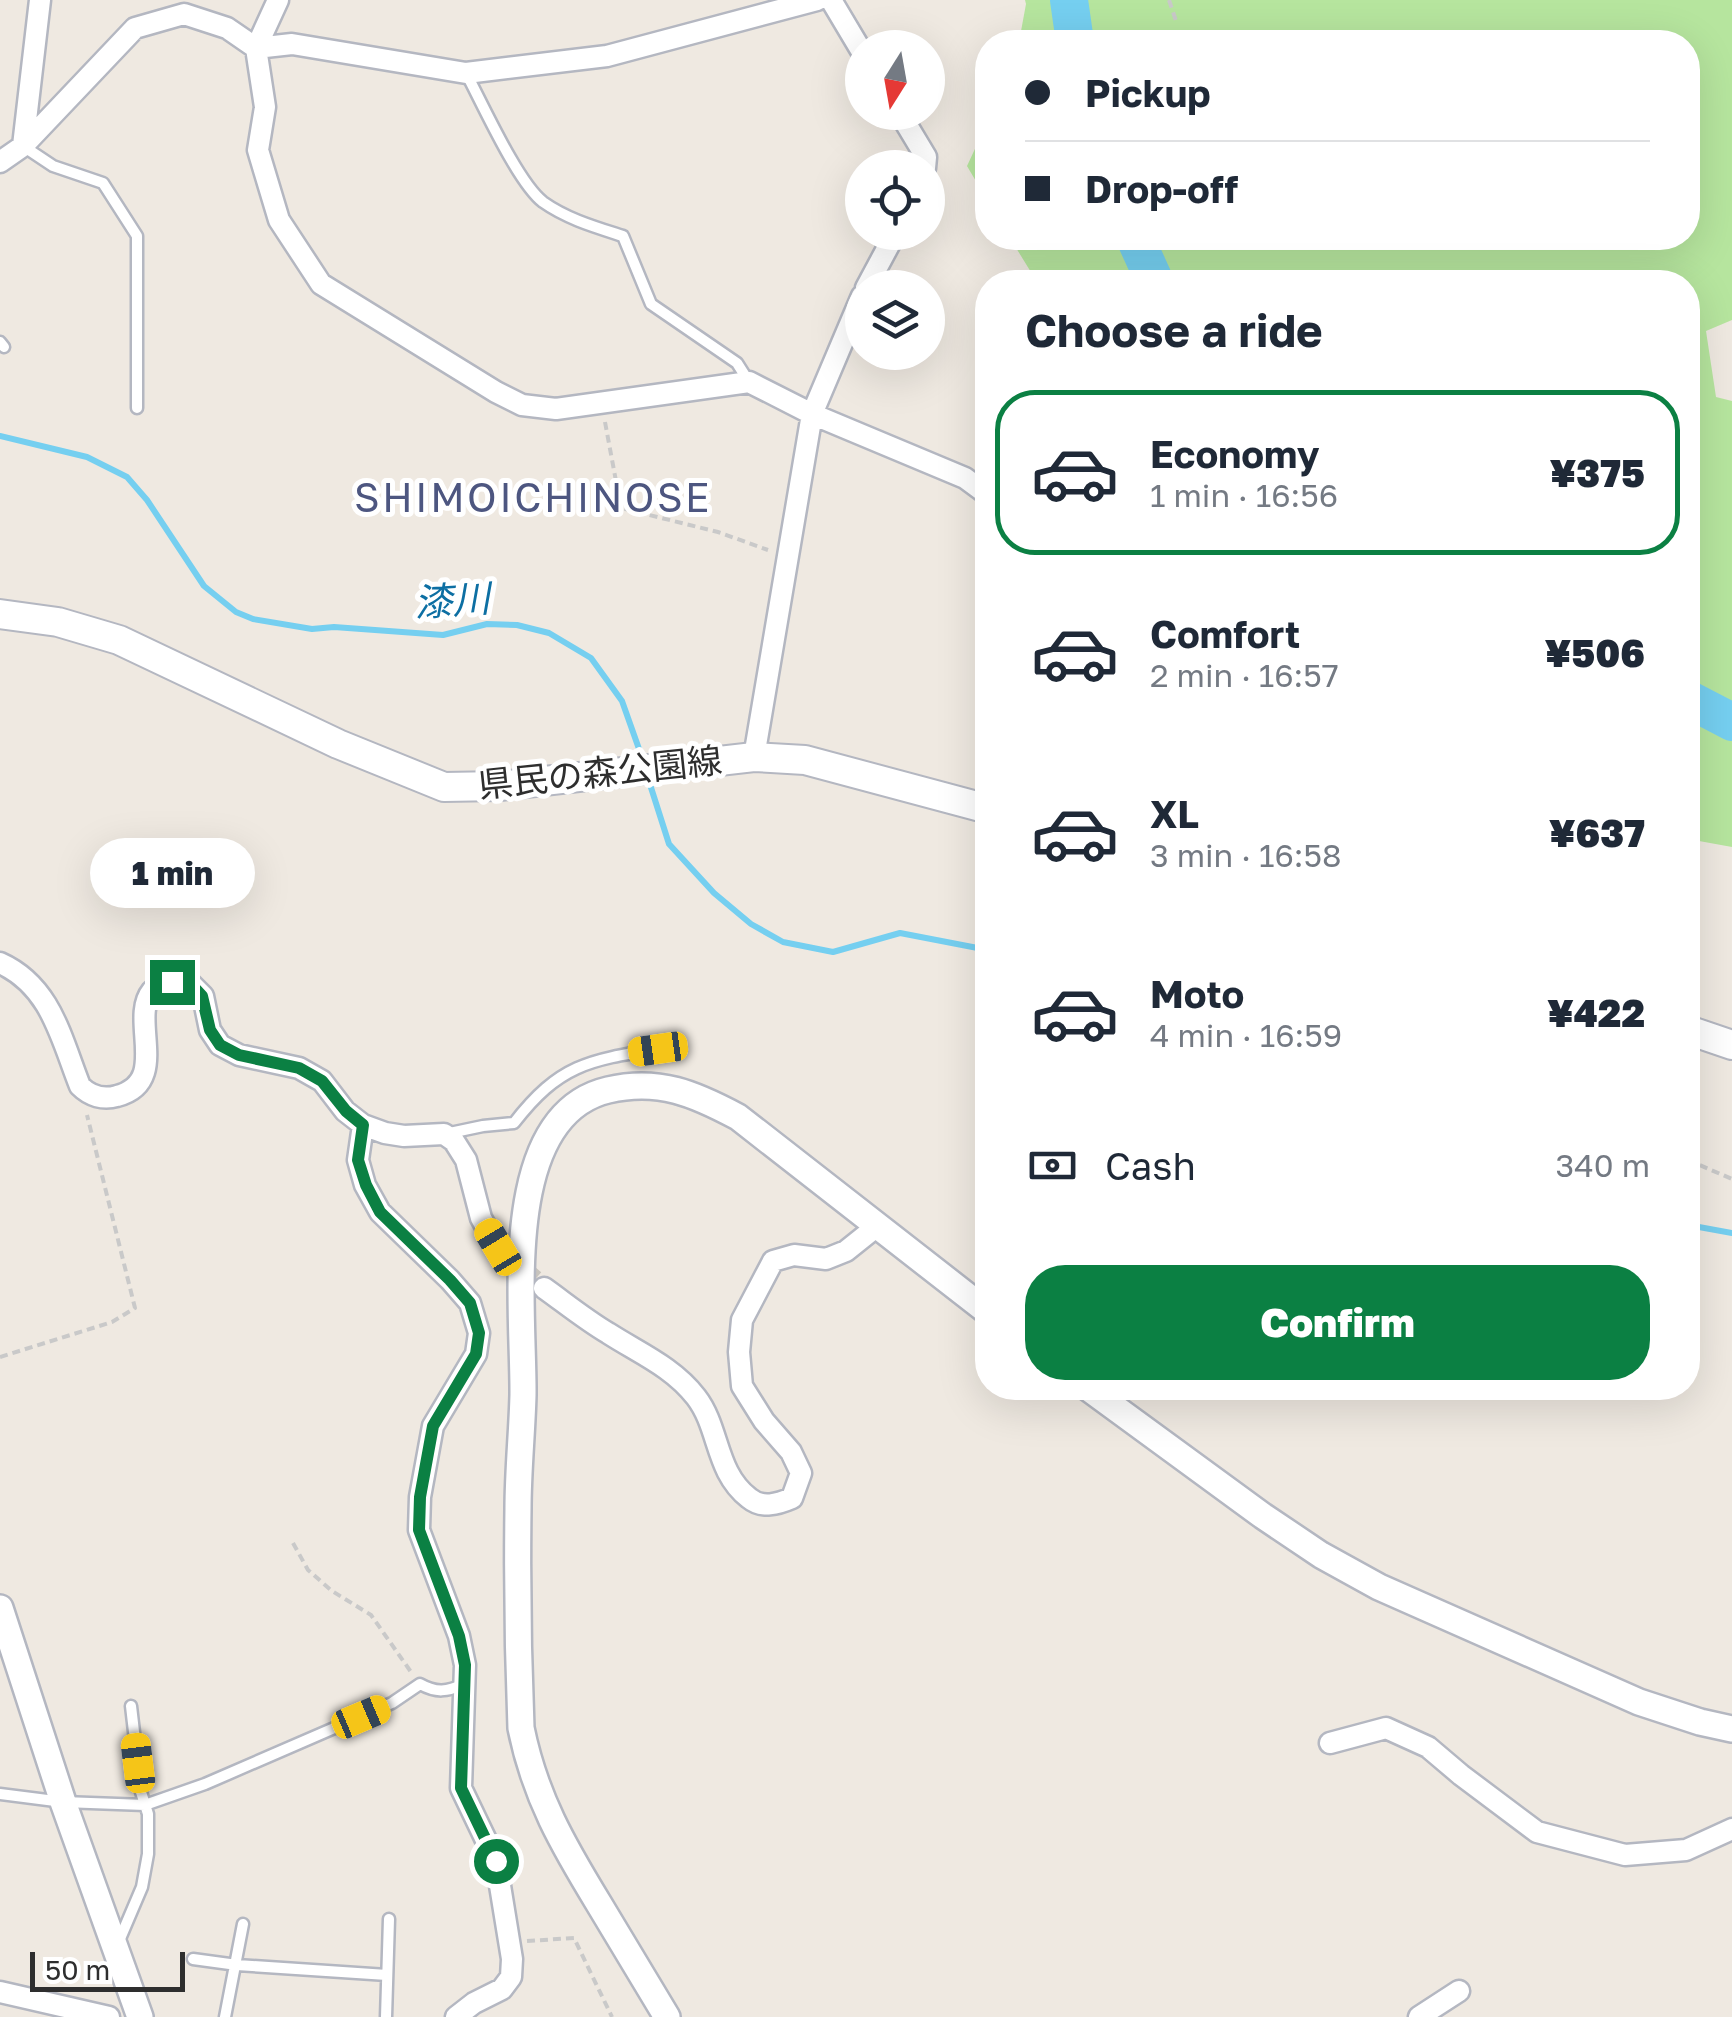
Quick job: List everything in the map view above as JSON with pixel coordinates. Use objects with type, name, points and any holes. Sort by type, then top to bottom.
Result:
[{"type":"main road","name":"県民の森公園線","points":[[0,614],[58,622],[118,640],[338,744],[444,787],[500,786],[754,757],[805,760],[975,806]]},
{"type":"main road","points":[[1700,1034],[1732,1045]]},
{"type":"street","points":[[23,146],[40,0]]},
{"type":"street","points":[[278,0],[256,48],[265,106],[258,150],[279,220],[322,284],[522,405],[556,409],[749,382],[975,485]]},
{"type":"street","points":[[0,162],[23,146],[135,28],[184,14],[227,28],[256,48],[292,44],[466,72],[607,56],[817,0]]},
{"type":"street","points":[[831,0],[849,30]]},
{"type":"street","points":[[754,757],[812,414],[845,336]]},
{"type":"street","points":[[0,963],[34,986],[45,1000],[80,1086],[88,1094],[102,1097],[128,1091],[146,1067],[148,996],[155,987],[189,982],[202,996],[210,1030],[220,1045],[239,1055],[299,1068],[322,1081],[363,1125],[384,1134],[444,1134],[454,1140],[466,1160],[480,1218],[498,1247]]},
{"type":"street","points":[[667,2017],[547,1815],[521,1728],[518,1507],[523,1397],[522,1256],[524,1217],[542,1147],[573,1106],[594,1093],[620,1087],[674,1088],[738,1117],[975,1302]]},
{"type":"street","points":[[363,1125],[358,1160],[380,1212],[470,1303],[479,1333],[476,1354],[433,1426],[420,1497],[419,1530],[459,1636],[465,1665],[461,1788],[496,1861],[512,1959],[510,1977],[502,1989],[456,2017]]},
{"type":"street","points":[[544,1288],[607,1333],[658,1361],[697,1398],[730,1480],[752,1502],[773,1506],[792,1498],[801,1472],[791,1452],[764,1422],[742,1386],[738,1352],[742,1320],[772,1261],[794,1255],[826,1260],[846,1251],[876,1227]]},
{"type":"street","points":[[1104,1400],[1263,1516],[1379,1587],[1639,1702],[1732,1729]]},
{"type":"street","points":[[0,1608],[114,1951],[140,2017]]},
{"type":"street","points":[[1330,1742],[1386,1728],[1428,1747],[1537,1832],[1625,1855],[1686,1850],[1732,1828]]},
{"type":"street","points":[[1419,2017],[1459,1990]]},
{"type":"street","points":[[0,1992],[109,2017]]},
{"type":"lane","points":[[466,72],[515,165],[540,199],[570,218],[623,236],[650,304],[737,363],[749,382]]},
{"type":"lane","points":[[23,146],[53,166],[103,183],[137,236],[137,408]]},
{"type":"lane","points":[[444,1134],[514,1123],[535,1096],[584,1064],[658,1049]]},
{"type":"lane","points":[[0,1794],[63,1802],[146,1805],[392,1704],[420,1684],[448,1692],[464,1684]]},
{"type":"lane","points":[[114,1951],[142,1887],[148,1854],[148,1814],[141,1792],[131,1706]]},
{"type":"lane","points":[[386,2017],[389,1919]]},
{"type":"lane","points":[[225,2017],[243,1924]]},
{"type":"lane","points":[[192,1959],[237,1966],[387,1975]]},
{"type":"path","points":[[1169,0],[1177,24]]},
{"type":"path","points":[[601,403],[621,508],[718,532],[788,557]]},
{"type":"path","points":[[0,1358],[112,1322],[135,1308],[80,1086]]},
{"type":"path","points":[[1700,1165],[1732,1179]]},
{"type":"path","points":[[293,1543],[308,1570],[332,1591],[371,1615],[420,1684]]},
{"type":"path","points":[[509,1942],[574,1938],[612,2017]]},
{"type":"green space","points":[[1025,0],[1732,0],[1732,320],[1706,331],[1716,397],[1732,401],[1732,847],[1700,841],[1700,270],[1030,270],[1017,250],[1700,250],[1700,30],[1021,30]]},
{"type":"green space","points":[[975,149],[975,180],[967,166]]},
{"type":"waterway","points":[[1069,0],[1073,30]]},
{"type":"waterway","points":[[1140,250],[1150,270]]},
{"type":"waterway","name":"漆川","points":[[0,436],[87,457],[127,477],[147,500],[204,586],[236,612],[253,619],[312,629],[334,627],[443,635],[487,624],[517,625],[549,633],[591,658],[622,701],[644,763]]},
{"type":"waterway","points":[[1700,705],[1732,722]]},
{"type":"waterway","name":"漆川","points":[[647,775],[669,844],[714,893],[751,924],[783,942],[833,952],[900,933],[975,947]]},
{"type":"waterway","name":"漆川","points":[[1700,1227],[1732,1233]]},
{"type":"tunnel","points":[[497,1247],[544,1288]]},
{"type":"district","name":"SHIMOICHINOSE","points":[[533,498]]},
{"type":"route","points":[[172,982],[189,982],[202,996],[210,1030],[220,1045],[239,1055],[299,1068],[322,1081],[363,1125],[358,1160],[380,1212],[470,1303],[479,1333],[476,1354],[433,1426],[420,1497],[419,1530],[459,1636],[465,1665],[461,1788],[496,1861]]}]
